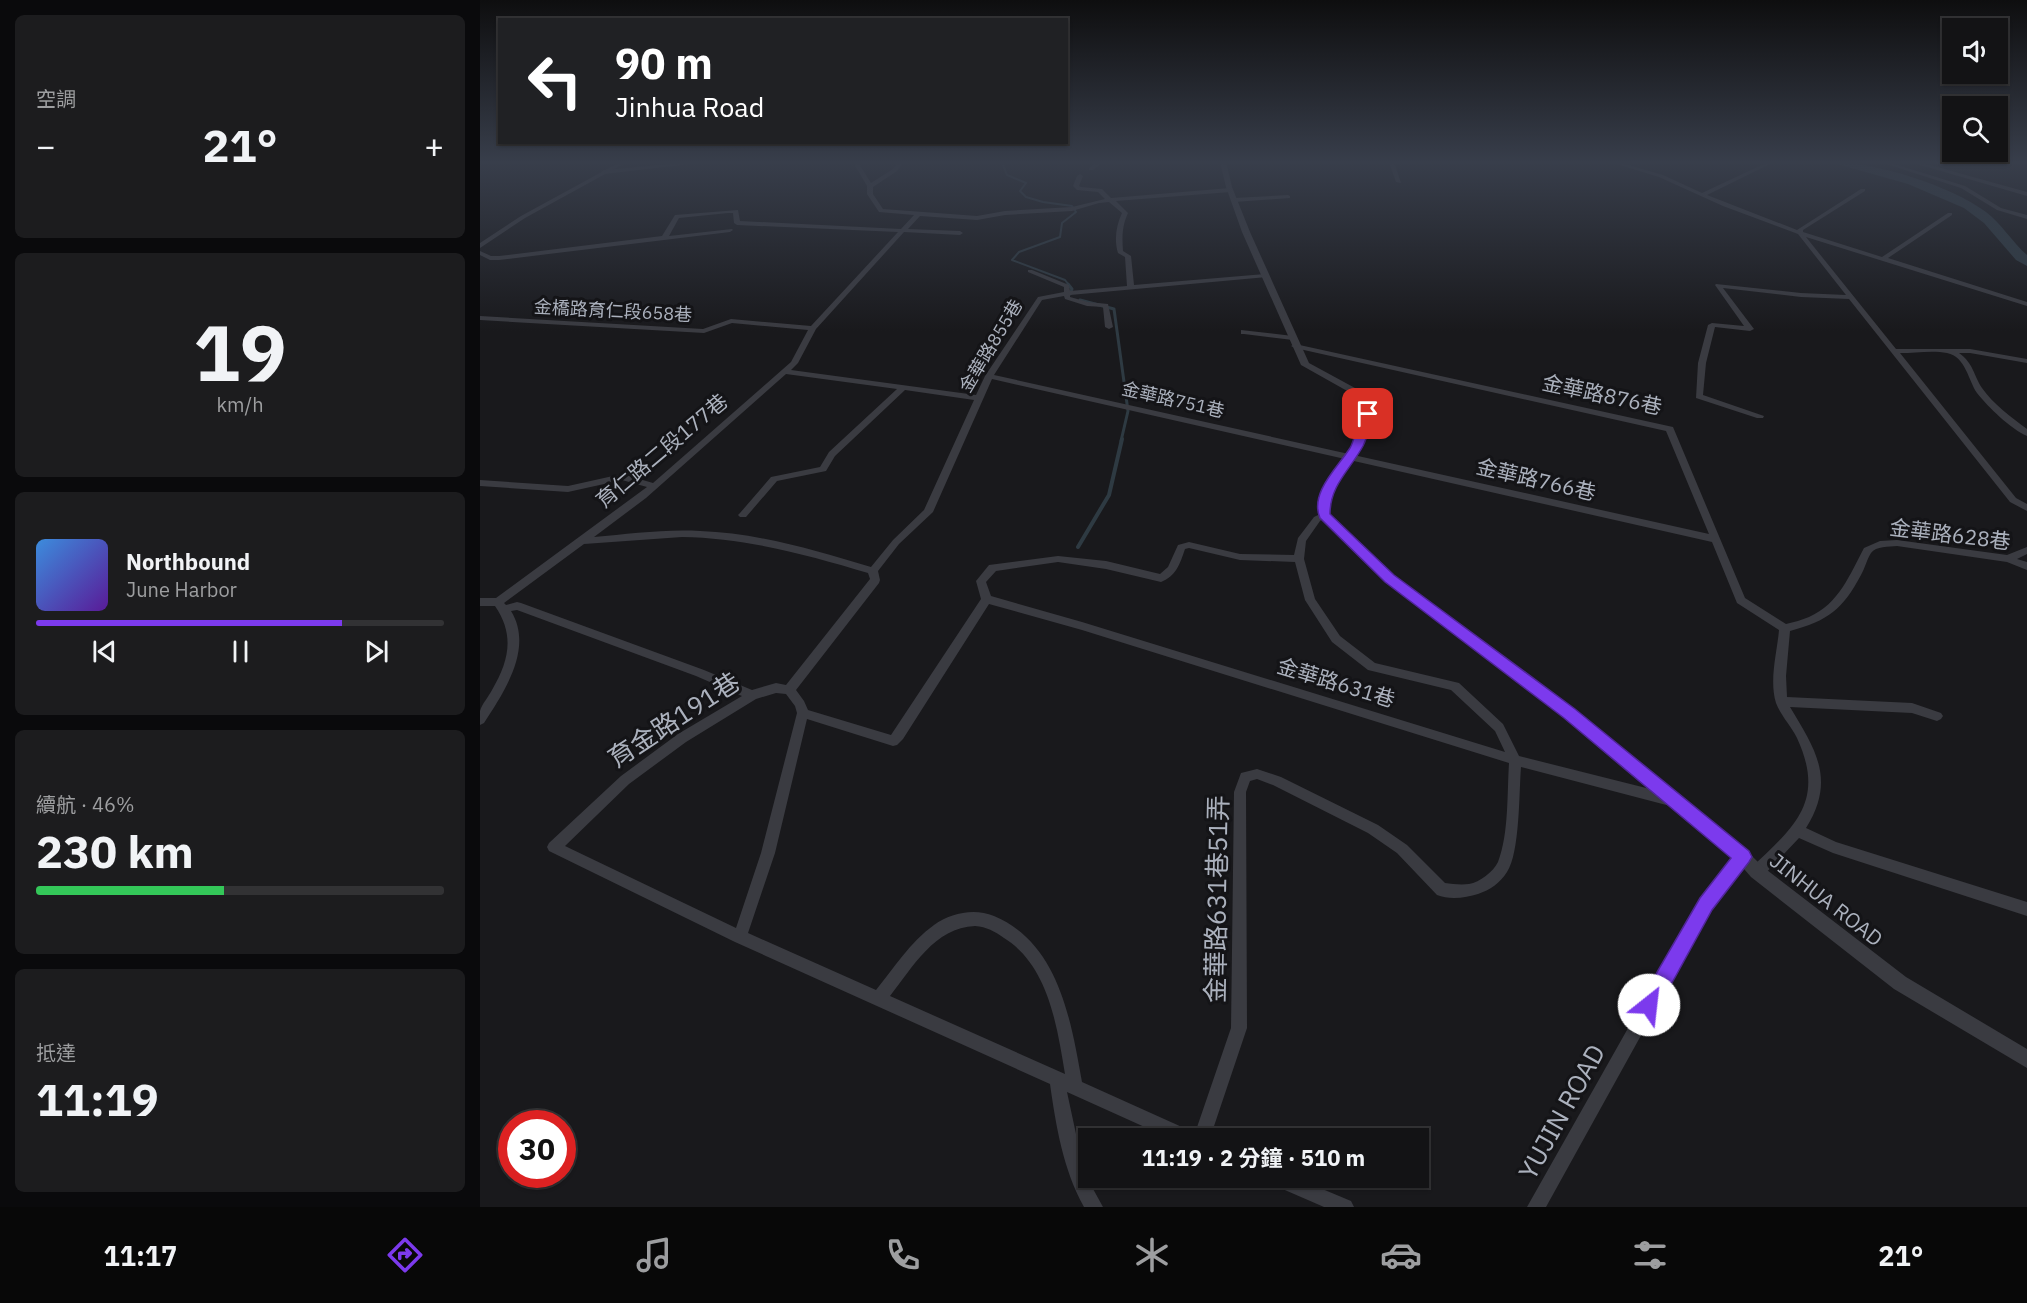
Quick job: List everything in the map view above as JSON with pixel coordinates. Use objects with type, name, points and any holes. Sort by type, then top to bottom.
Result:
[{"type":"street","points":[[480,246],[521,218]]},
{"type":"street","points":[[665,237],[676,218]]},
{"type":"street","points":[[737,218],[737,223],[960,233]]},
{"type":"street","name":"育仁路二段177巷","points":[[502,605],[579,541],[654,486],[794,363],[813,328],[914,218]]},
{"type":"street","points":[[1122,218],[1118,224],[1119,249],[1128,256],[1131,288]]},
{"type":"street","points":[[1242,218],[1294,342],[1310,369],[1352,390],[1364,404],[1368,414],[1364,430],[1329,487],[1324,499],[1324,515],[1317,519],[1301,540],[1299,559],[1310,600],[1336,639],[1371,667],[1455,686],[1498,728],[1515,760]]},
{"type":"street","points":[[1762,218],[1800,233],[2027,304]]},
{"type":"street","points":[[1800,233],[1800,229],[1817,218]]},
{"type":"street","points":[[1884,258],[1942,218]]},
{"type":"street","points":[[480,253],[490,258],[499,258],[730,230]]},
{"type":"street","points":[[1800,233],[2013,500],[2027,508]]},
{"type":"street","points":[[1030,271],[1067,286],[1071,293],[1067,298],[1087,304],[1106,305],[1109,327]]},
{"type":"street","name":"金華路855巷","points":[[789,690],[875,579],[873,571],[896,542],[928,512],[989,376],[1040,298],[1071,293],[1265,276]]},
{"type":"street","points":[[1760,416],[1699,396],[1701,363],[1713,326],[1750,329],[1718,285],[1801,295],[1850,297]]},
{"type":"street","name":"金橋路育仁段658巷","points":[[480,318],[704,331],[731,321],[813,328]]},
{"type":"street","points":[[1244,332],[1294,342]]},
{"type":"street","name":"金華路876巷","points":[[1294,342],[1670,429],[1742,600],[1785,628]]},
{"type":"street","points":[[1896,351],[1950,351],[2005,356],[2027,361]]},
{"type":"street","points":[[1950,351],[1969,363],[1979,390],[2004,416],[2027,433]]},
{"type":"street","points":[[783,371],[978,398]]},
{"type":"street","name":"金華路751巷","points":[[989,376],[1349,456]]},
{"type":"street","points":[[743,515],[774,479],[823,469],[832,454],[903,387]]},
{"type":"street","name":"金華路766巷","points":[[1349,456],[1715,539]]},
{"type":"street","points":[[480,483],[568,489],[622,477],[654,486]]},
{"type":"street","name":"JINHUA ROAD","points":[[1324,515],[1390,579],[1570,714],[1743,857],[1758,872],[1900,983],[2027,1059]]},
{"type":"street","points":[[579,541],[672,534],[713,535],[794,547],[873,571]]},
{"type":"street","name":"金華路628巷","points":[[1785,628],[1816,620],[1843,595],[1863,565],[1867,550],[1880,544],[1897,543],[2008,560],[2027,566]]},
{"type":"street","points":[[803,713],[892,741],[899,735],[986,599],[981,581],[993,567],[1058,559],[1106,565],[1161,578],[1168,576],[1181,547],[1188,545],[1240,557],[1299,559]]},
{"type":"street","points":[[2008,560],[2027,550]]},
{"type":"street","name":"金華路631巷","points":[[986,599],[1093,629],[1515,760],[1674,802]]},
{"type":"street","points":[[480,602],[517,606],[700,673],[752,695]]},
{"type":"street","points":[[480,720],[511,663],[516,640],[512,621],[502,605]]},
{"type":"street","points":[[1758,872],[1799,831],[1811,812],[1816,779],[1804,739],[1782,702],[1785,628]]},
{"type":"street","name":"育金路191巷","points":[[789,690],[776,688],[752,695],[682,738],[624,780],[554,847],[740,937],[1075,1087]]},
{"type":"street","points":[[740,937],[768,853],[803,713],[800,704],[789,690]]},
{"type":"street","points":[[1782,702],[1912,708],[1937,716]]},
{"type":"street","name":"金華路631巷51弄","points":[[1205,1128],[1239,1028],[1240,792],[1245,777],[1257,774],[1277,781],[1373,829],[1402,849],[1442,890],[1468,891],[1493,879],[1503,867],[1509,839],[1515,760]]},
{"type":"street","points":[[1799,831],[1833,847],[2027,909]]},
{"type":"street","name":"YUJIN ROAD","points":[[1536,1207],[1706,904],[1743,857]]},
{"type":"street","points":[[879,999],[939,930],[971,918],[980,917],[992,921],[1012,932],[1042,966],[1062,1015],[1075,1087],[1165,1128]]},
{"type":"street","points":[[1057,1079],[1064,1120],[1083,1190],[1094,1207]]},
{"type":"street","points":[[1300,1188],[1345,1207]]},
{"type":"waterway","points":[[1068,218],[1062,223],[1060,237],[1019,252],[1012,260],[1065,280],[1069,285]]},
{"type":"waterway","points":[[1985,218],[2027,262]]},
{"type":"waterway","points":[[1068,284],[1072,289],[1070,294]]},
{"type":"waterway","points":[[1080,300],[1114,309],[1128,411],[1121,441]]},
{"type":"waterway","points":[[1078,547],[1109,495],[1122,439]]},
{"type":"route","points":[[1368,414],[1357,446],[1329,487],[1324,499],[1324,515],[1390,579],[1570,714],[1743,857],[1706,904],[1649,1005]]}]
